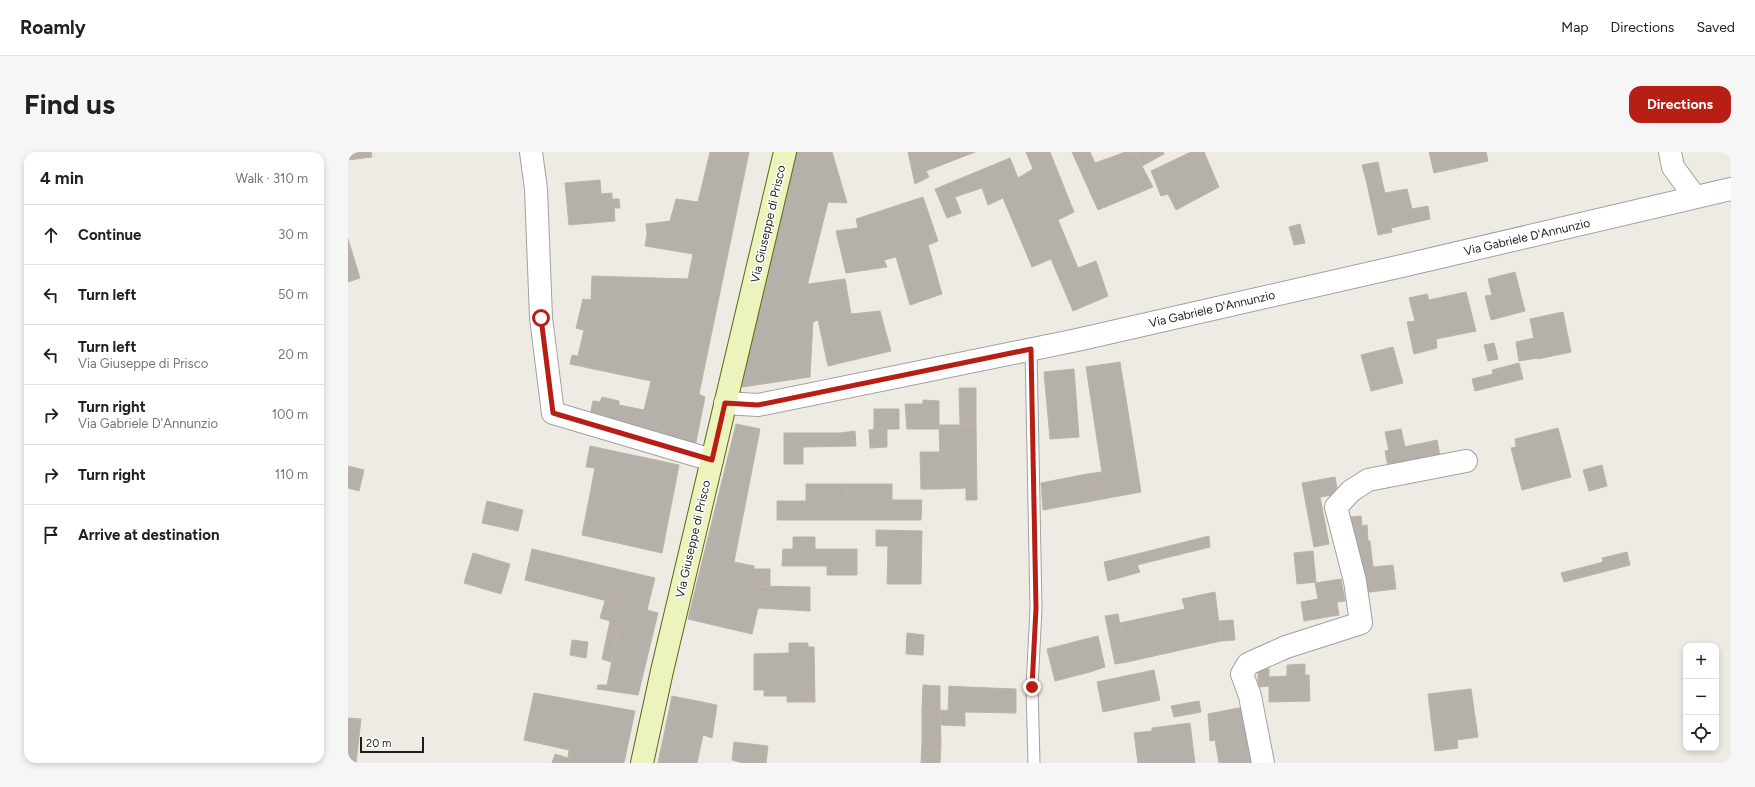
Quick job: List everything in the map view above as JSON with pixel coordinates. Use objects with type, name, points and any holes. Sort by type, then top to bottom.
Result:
[{"type":"main road","name":"Via Giuseppe di Prisco","points":[[642,763],[662,671],[785,152]]},
{"type":"street","points":[[531,152],[536,188],[541,318],[553,413],[712,460]]},
{"type":"street","points":[[1670,152],[1673,166],[1695,197]]},
{"type":"street","name":"Via Gabriele D'Annunzio","points":[[725,403],[758,405],[1031,349],[1399,267],[1731,189]]},
{"type":"street","points":[[1262,763],[1250,696],[1242,674],[1248,664],[1286,647],[1361,623],[1355,581],[1336,507],[1351,491],[1368,480],[1466,461]]},
{"type":"lane","points":[[1031,349],[1036,608],[1032,687],[1034,763]]},
{"type":"building","points":[[348,152],[371,152],[372,157],[348,160]]},
{"type":"building","points":[[710,152],[749,152],[699,394],[705,397],[695,447],[589,420],[593,401],[600,402],[602,397],[619,401],[619,405],[644,410],[651,381],[570,364],[572,355],[578,356],[584,330],[576,328],[583,299],[591,300],[592,276],[688,279],[693,254],[645,246],[647,234],[646,224],[670,221],[676,199],[698,202]]},
{"type":"building","points":[[794,152],[832,152],[847,203],[828,202],[808,282],[765,282]]},
{"type":"building","points":[[908,152],[975,152],[926,171],[929,177],[915,184]]},
{"type":"building","points":[[1026,152],[1050,152],[1074,212],[1058,220],[1078,268],[1096,261],[1108,296],[1073,311],[1051,259],[1032,267],[1003,198],[988,205],[982,188],[955,197],[961,213],[947,218],[935,189],[1010,158],[1018,178],[1033,169]]},
{"type":"building","points":[[1072,152],[1090,152],[1095,163],[1120,154],[1129,171],[1142,166],[1153,187],[1098,210]]},
{"type":"building","points":[[1125,152],[1135,152],[1142,166],[1129,171],[1120,154]]},
{"type":"building","points":[[1163,152],[1164,154],[1142,166],[1136,153]]},
{"type":"building","points":[[1191,152],[1204,152],[1219,187],[1176,210],[1168,194],[1161,196],[1151,171]]},
{"type":"building","points":[[1429,152],[1486,152],[1488,161],[1434,173]]},
{"type":"building","points":[[1378,162],[1382,181],[1367,184],[1362,165]]},
{"type":"building","points":[[600,180],[601,194],[612,193],[612,199],[619,199],[620,208],[614,208],[615,221],[569,225],[565,183]]},
{"type":"building","points":[[1382,181],[1385,193],[1407,189],[1412,209],[1428,206],[1430,219],[1391,228],[1392,232],[1378,235],[1367,184]]},
{"type":"building","points":[[923,197],[938,241],[928,245],[942,294],[910,305],[896,257],[884,260],[887,267],[846,273],[836,231],[858,228],[856,219]]},
{"type":"building","points":[[1300,224],[1305,243],[1294,245],[1289,227]]},
{"type":"building","points":[[348,239],[360,278],[348,282]]},
{"type":"building","points":[[1515,272],[1525,311],[1491,320],[1485,296],[1492,295],[1488,279]]},
{"type":"building","points":[[845,279],[851,314],[880,311],[891,351],[828,366],[818,320],[813,322],[810,377],[742,387],[765,282],[808,282],[808,284]]},
{"type":"building","points":[[1466,292],[1476,331],[1436,339],[1437,348],[1414,354],[1407,322],[1415,321],[1409,298],[1427,294],[1429,300]]},
{"type":"building","points":[[1563,312],[1571,352],[1538,359],[1530,319]]},
{"type":"building","points":[[1534,338],[1538,358],[1519,361],[1516,342]]},
{"type":"building","points":[[1494,343],[1498,359],[1488,361],[1484,345]]},
{"type":"building","points":[[1393,347],[1403,383],[1371,391],[1361,355]]},
{"type":"building","points":[[1120,362],[1141,492],[1103,499],[1102,491],[1090,493],[1087,474],[1102,472],[1086,367]]},
{"type":"building","points":[[1519,363],[1523,379],[1475,391],[1472,379],[1493,374],[1492,370]]},
{"type":"building","points":[[1074,369],[1079,437],[1050,439],[1044,372]]},
{"type":"building","points":[[959,388],[976,388],[976,425],[960,425]]},
{"type":"building","points":[[923,400],[939,401],[939,429],[907,429],[905,404],[923,404]]},
{"type":"building","points":[[874,409],[899,409],[899,429],[874,429]]},
{"type":"building","points":[[736,424],[760,429],[734,562],[754,566],[754,586],[810,587],[810,611],[758,608],[752,634],[688,619]]},
{"type":"building","points":[[939,425],[976,425],[977,500],[966,500],[966,488],[941,489]]},
{"type":"building","points":[[1558,428],[1571,477],[1522,490],[1511,448],[1516,447],[1515,439]]},
{"type":"building","points":[[887,429],[887,447],[870,448],[869,430]]},
{"type":"building","points":[[1401,429],[1405,447],[1389,451],[1385,432]]},
{"type":"building","points":[[855,431],[856,446],[803,447],[803,464],[784,464],[784,433],[840,433]]},
{"type":"building","points":[[1437,440],[1440,456],[1388,467],[1385,451]]},
{"type":"building","points":[[590,446],[679,465],[662,553],[582,535],[595,468],[586,467]]},
{"type":"building","points":[[920,452],[940,452],[941,489],[921,489]]},
{"type":"building","points":[[1602,465],[1607,486],[1589,491],[1583,470]]},
{"type":"building","points":[[348,466],[364,470],[359,491],[348,488]]},
{"type":"building","points":[[1087,474],[1090,493],[1102,491],[1103,499],[1043,510],[1041,483]]},
{"type":"building","points":[[1335,477],[1338,494],[1320,497],[1329,544],[1314,547],[1302,483]]},
{"type":"building","points":[[806,484],[847,484],[847,500],[922,500],[921,520],[777,520],[777,501],[806,501]]},
{"type":"building","points":[[847,484],[892,484],[892,500],[847,500]]},
{"type":"building","points":[[487,501],[523,510],[518,531],[482,523]]},
{"type":"building","points":[[1361,516],[1362,526],[1367,525],[1368,541],[1350,543],[1348,517]]},
{"type":"building","points":[[876,530],[922,531],[921,584],[887,584],[888,546],[876,546]]},
{"type":"building","points":[[1209,536],[1210,547],[1137,565],[1133,555]]},
{"type":"building","points":[[793,537],[815,537],[815,549],[857,549],[857,575],[827,575],[827,566],[782,566],[783,549],[793,549]]},
{"type":"building","points":[[1370,541],[1373,567],[1393,565],[1396,589],[1361,593],[1350,543]]},
{"type":"building","points":[[532,549],[655,578],[647,610],[658,613],[638,695],[597,689],[598,685],[607,685],[623,605],[525,580]]},
{"type":"building","points":[[1313,551],[1316,582],[1297,584],[1294,553]]},
{"type":"building","points":[[1627,552],[1630,565],[1564,582],[1561,573],[1603,562],[1602,558]]},
{"type":"building","points":[[473,553],[510,564],[501,594],[464,583]]},
{"type":"building","points":[[1133,555],[1140,572],[1108,581],[1104,562]]},
{"type":"building","points":[[754,569],[770,569],[770,586],[754,586]]},
{"type":"building","points":[[1341,579],[1345,601],[1337,602],[1339,615],[1304,621],[1301,602],[1318,599],[1315,583]]},
{"type":"building","points":[[1215,592],[1221,641],[1127,662],[1120,623],[1185,609],[1182,599]]},
{"type":"building","points":[[605,601],[623,605],[611,662],[602,659],[610,621],[600,618]]},
{"type":"building","points":[[1118,614],[1127,662],[1115,664],[1105,616]]},
{"type":"building","points":[[1233,620],[1235,640],[1221,641],[1219,621]]},
{"type":"building","points":[[907,633],[924,635],[923,655],[906,654]]},
{"type":"building","points":[[1098,636],[1105,667],[1090,672],[1082,640]]},
{"type":"building","points":[[572,640],[588,642],[586,658],[570,655]]},
{"type":"building","points":[[1082,640],[1090,672],[1055,681],[1047,649]]},
{"type":"building","points":[[789,643],[808,643],[808,647],[814,647],[815,702],[787,702],[787,696],[764,696],[764,690],[754,690],[754,654],[789,653]]},
{"type":"building","points":[[1305,664],[1305,675],[1309,675],[1310,701],[1269,702],[1269,686],[1258,687],[1258,669],[1269,669],[1269,677],[1287,676],[1287,665]]},
{"type":"building","points":[[1154,670],[1160,700],[1103,712],[1097,682]]},
{"type":"building","points":[[923,685],[940,686],[940,710],[922,710]]},
{"type":"building","points":[[949,686],[966,687],[965,712],[948,711]]},
{"type":"building","points":[[966,687],[1016,689],[1016,713],[965,712]]},
{"type":"building","points":[[1471,689],[1478,737],[1457,740],[1458,748],[1435,751],[1428,694]]},
{"type":"building","points":[[534,693],[635,711],[624,763],[552,763],[555,754],[568,758],[569,750],[524,740]]},
{"type":"building","points":[[672,696],[717,705],[712,738],[703,735],[697,763],[658,763]]},
{"type":"building","points":[[1199,701],[1201,712],[1174,717],[1171,706]]},
{"type":"building","points":[[1244,707],[1252,763],[1219,763],[1215,740],[1210,741],[1208,714]]},
{"type":"building","points":[[922,710],[940,710],[941,743],[922,742]]},
{"type":"building","points":[[940,710],[965,712],[965,726],[941,725]]},
{"type":"building","points":[[348,718],[361,719],[356,763],[348,763]]},
{"type":"building","points":[[1190,723],[1195,763],[1138,763],[1134,733],[1152,731],[1152,728]]},
{"type":"building","points":[[734,742],[768,746],[766,763],[743,763],[732,760]]},
{"type":"building","points":[[922,742],[941,743],[940,763],[921,763]]},
{"type":"route","points":[[541,318],[553,413],[712,460],[725,403],[758,405],[1031,349],[1036,608],[1032,687]]}]
